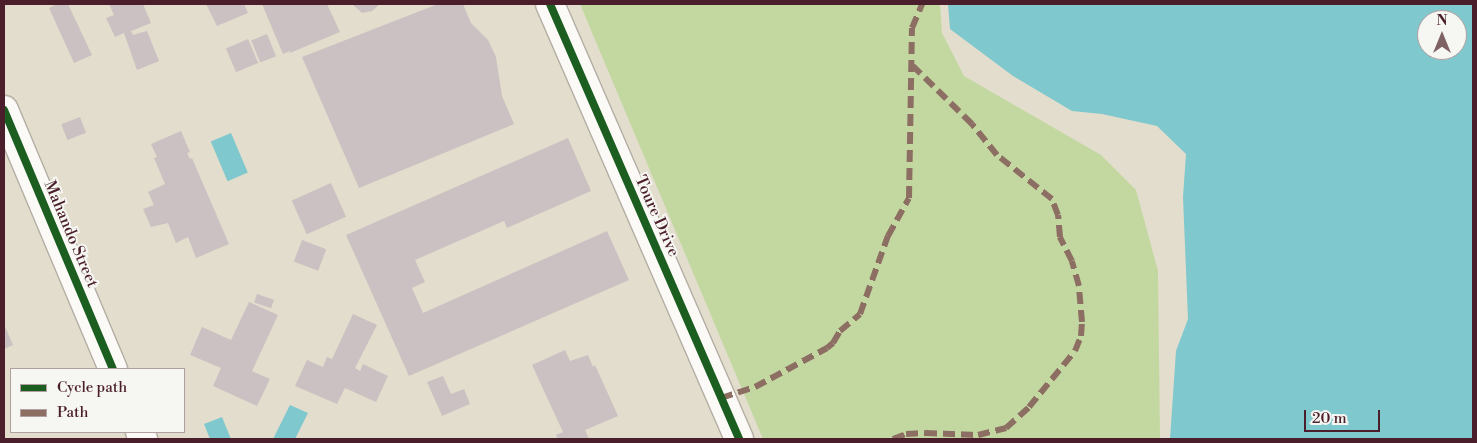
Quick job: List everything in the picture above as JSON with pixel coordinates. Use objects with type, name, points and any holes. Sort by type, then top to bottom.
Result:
[{"type":"street","name":"Toure Drive","points":[[550,4],[740,439]]},
{"type":"street","name":"Mahando Street","points":[[4,110],[113,368]]},
{"type":"green space","points":[[580,4],[940,4],[942,33],[964,76],[1101,155],[1136,190],[1158,271],[1160,439],[763,439]]},
{"type":"water","points":[[948,4],[1473,4],[1473,439],[1170,439],[1176,351],[1188,319],[1183,197],[1186,154],[1157,126],[1102,114],[1072,111],[1013,76],[950,29]]},
{"type":"water","points":[[231,133],[248,173],[228,181],[211,142]]},
{"type":"water","points":[[290,405],[308,413],[295,439],[273,439]]},
{"type":"water","points":[[222,417],[231,439],[210,439],[204,424]]},
{"type":"building","points":[[57,4],[68,4],[92,55],[74,63],[49,8]]},
{"type":"building","points":[[109,4],[143,4],[151,23],[131,31],[133,35],[147,31],[159,61],[137,70],[124,33],[115,37],[106,18],[114,15]]},
{"type":"building","points":[[206,4],[244,4],[248,13],[217,26]]},
{"type":"building","points":[[262,4],[327,4],[340,32],[290,53],[290,51],[283,54]]},
{"type":"building","points":[[352,4],[380,4],[372,11],[362,13]]},
{"type":"building","points":[[438,4],[463,4],[471,23],[488,40],[496,57],[502,96],[514,124],[359,188],[302,57]]},
{"type":"building","points":[[267,34],[276,56],[260,63],[251,40]]},
{"type":"building","points":[[248,39],[258,63],[236,72],[226,48]]},
{"type":"building","points":[[80,117],[86,133],[67,140],[61,124]]},
{"type":"building","points":[[181,131],[190,152],[187,153],[190,159],[192,158],[229,244],[196,258],[188,237],[176,243],[168,223],[151,227],[143,209],[154,205],[148,192],[165,184],[154,158],[157,157],[151,144]]},
{"type":"building","points":[[568,138],[591,191],[507,228],[504,221],[415,260],[425,282],[412,288],[423,313],[607,231],[629,280],[409,376],[346,235]]},
{"type":"building","points":[[331,183],[346,217],[307,234],[292,200]]},
{"type":"building","points":[[302,240],[326,249],[318,271],[294,261]]},
{"type":"building","points":[[257,294],[274,300],[271,308],[254,303]]},
{"type":"building","points":[[249,302],[278,315],[252,371],[270,379],[257,406],[213,386],[221,368],[190,355],[202,327],[231,340]]},
{"type":"building","points":[[353,314],[377,325],[355,368],[360,371],[363,364],[388,376],[376,402],[345,388],[337,404],[295,386],[307,360],[323,367],[327,357],[332,359]]},
{"type":"building","points":[[4,324],[13,345],[4,349]]},
{"type":"building","points":[[565,350],[570,361],[588,355],[593,367],[595,365],[618,416],[585,430],[589,439],[558,439],[556,435],[563,432],[532,365]]},
{"type":"building","points":[[443,376],[451,394],[464,389],[470,404],[442,416],[427,382]]},
{"type":"marked path","points":[[721,398],[755,387],[827,348],[833,343],[840,331],[860,314],[888,236],[909,198],[912,28],[922,4]]},
{"type":"marked path","points":[[893,439],[906,434],[925,433],[978,435],[1006,428],[1029,407],[1075,351],[1081,336],[1082,322],[1079,286],[1072,261],[1060,237],[1058,215],[1052,199],[997,155],[972,124],[913,66]]},
{"type":"cycle path","points":[[550,4],[739,439]]},
{"type":"cycle path","points":[[4,110],[113,368]]}]
